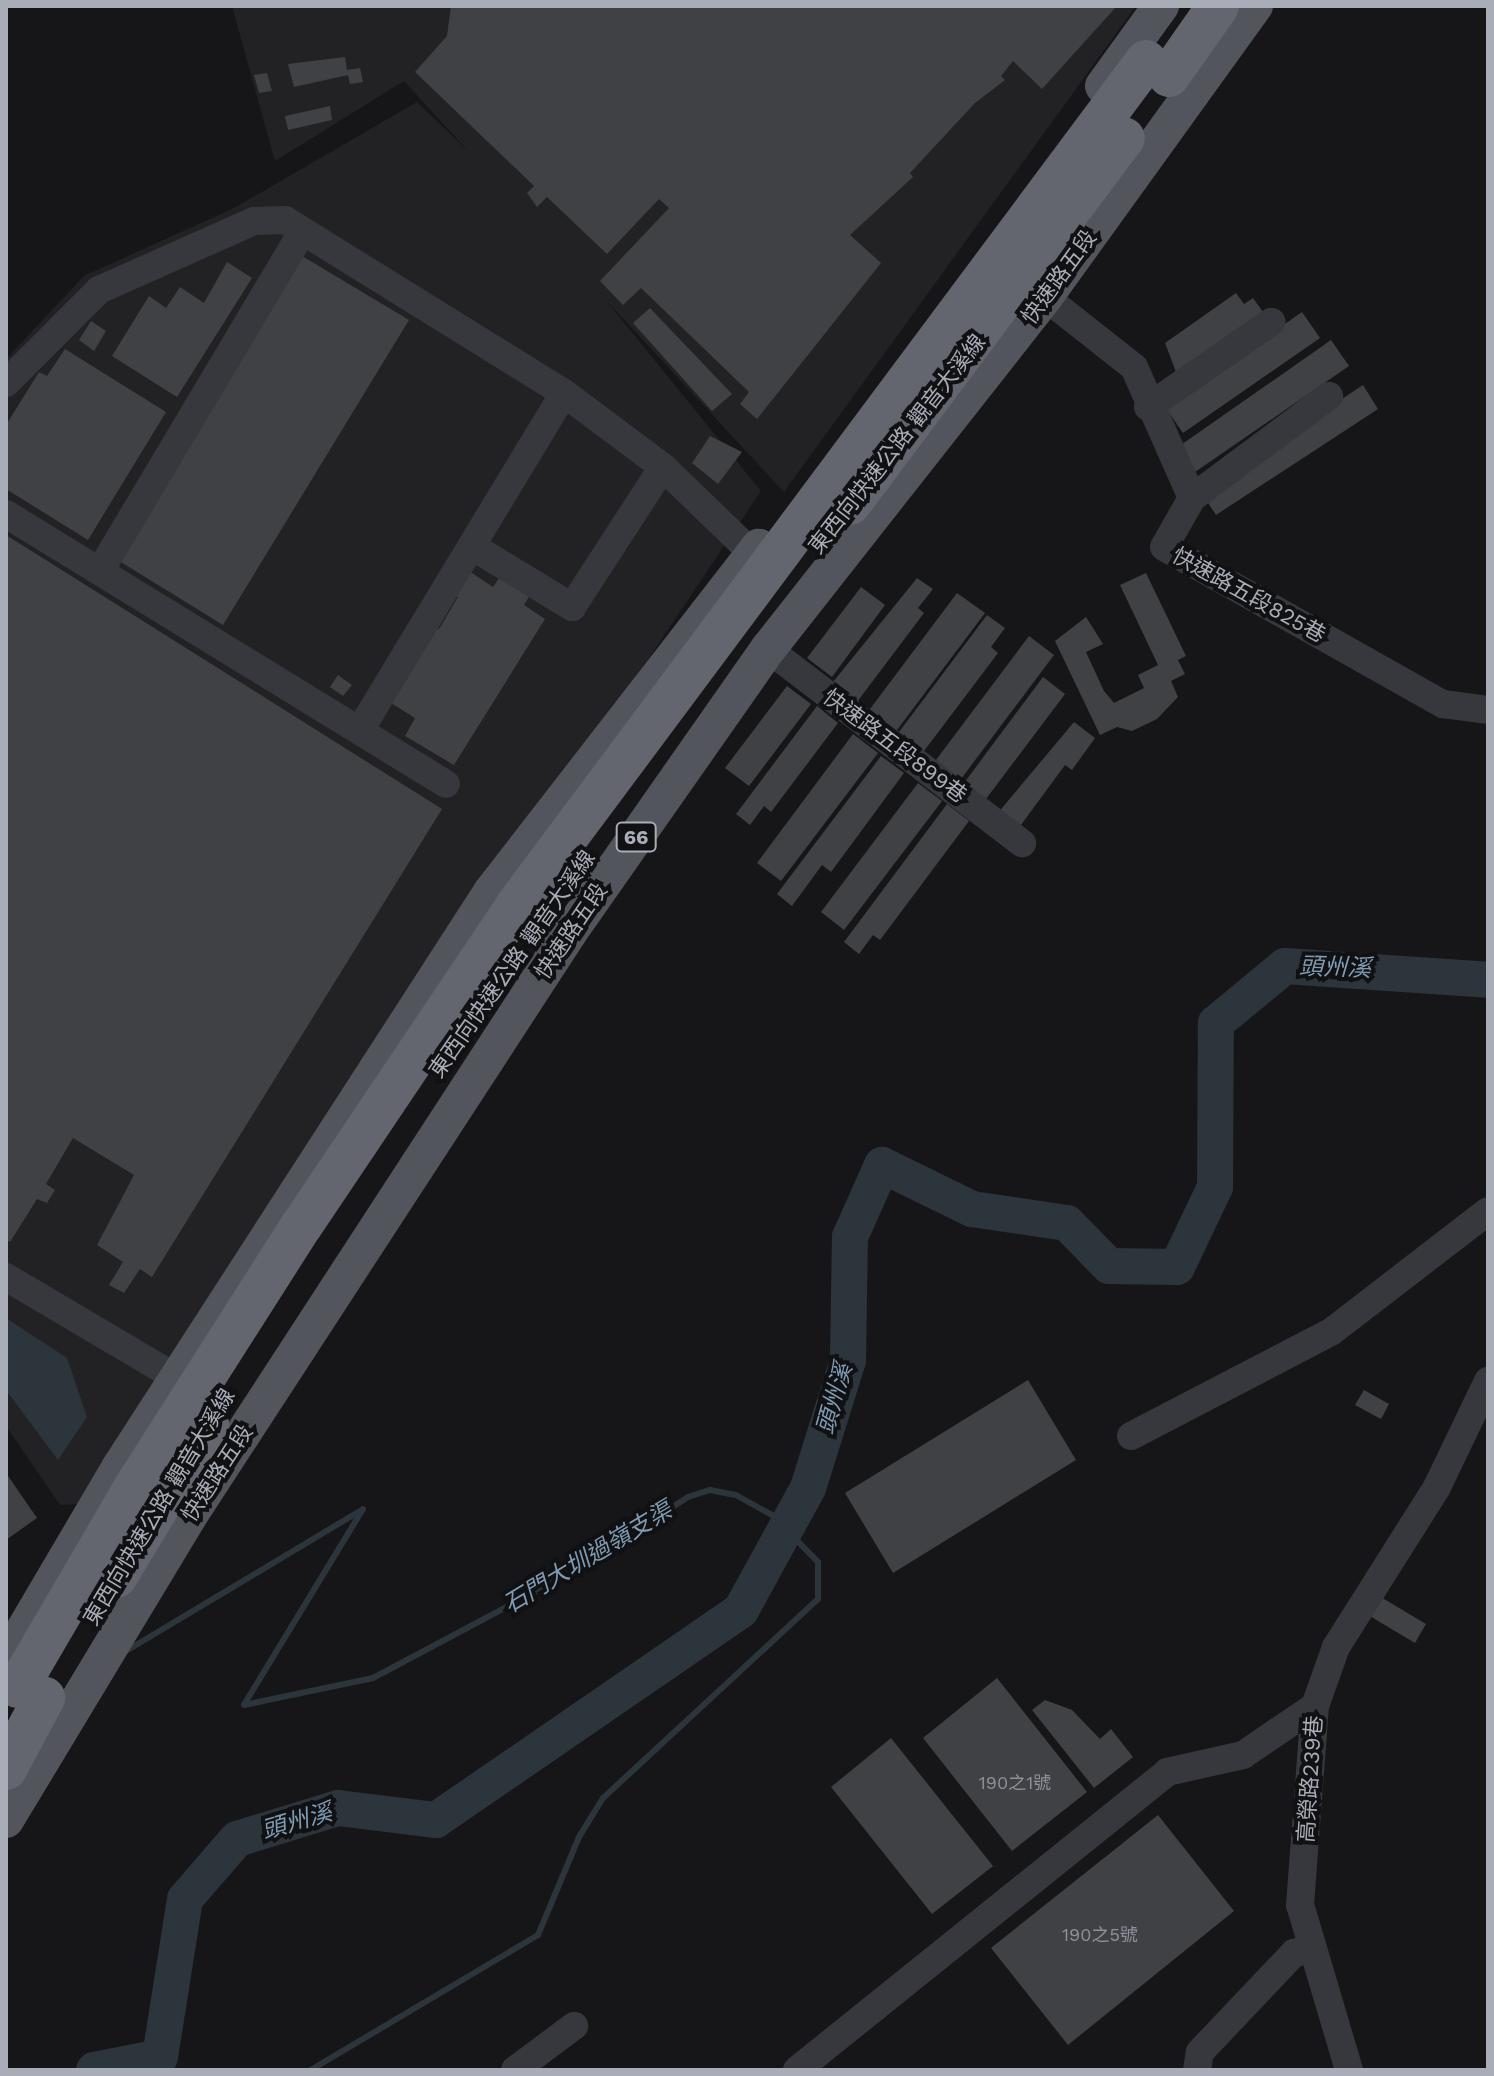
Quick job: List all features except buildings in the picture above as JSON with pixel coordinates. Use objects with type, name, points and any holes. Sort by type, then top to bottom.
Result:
[{"type":"highway","name":"東西向快速公路 觀音大溪線","points":[[6,1710],[138,1482],[516,906],[1185,6]]},
{"type":"highway","name":"東西向快速公路 觀音大溪線","points":[[6,1769],[328,1231],[540,923],[795,576],[964,359],[1218,6]]},
{"type":"main road","points":[[6,1660],[177,1378],[491,892],[927,330],[1161,6]]},
{"type":"main road","name":"快速路五段","points":[[6,1820],[372,1231],[569,933],[768,649],[1045,297],[1255,6]]},
{"type":"street","points":[[6,383],[99,290],[254,221],[285,220],[564,393],[663,467],[753,554]]},
{"type":"street","points":[[100,571],[302,232]]},
{"type":"street","points":[[1045,297],[1134,367],[1148,407],[1192,498],[1329,396]]},
{"type":"street","points":[[1148,407],[1271,322]]},
{"type":"street","points":[[360,730],[475,548],[564,393]]},
{"type":"street","points":[[475,548],[572,607],[663,467]]},
{"type":"street","name":"快速路五段825巷","points":[[1192,498],[1164,547],[1443,704],[1488,710]]},
{"type":"street","points":[[6,514],[446,784]]},
{"type":"street","name":"快速路五段899巷","points":[[768,649],[1022,843]]},
{"type":"street","points":[[1131,1436],[1331,1332],[1488,1211]]},
{"type":"street","points":[[6,1277],[177,1378]]},
{"type":"street","name":"高榮路239巷","points":[[1349,2070],[1300,1905],[1315,1706],[1336,1647],[1437,1487],[1488,1381]]},
{"type":"street","points":[[797,2070],[1167,1772],[1243,1755],[1315,1706]]},
{"type":"street","points":[[1197,2070],[1210,2041],[1294,1953],[1312,1949]]},
{"type":"street","points":[[515,2070],[574,2026]]},
{"type":"shaded area","points":[[232,6],[1136,6],[784,492],[604,298],[761,491],[82,1504],[60,1505],[6,1426],[6,359],[84,276],[234,208],[417,102],[469,152],[404,81],[275,161]]},
{"type":"shaded area","points":[[6,1318],[67,1358],[87,1417],[58,1460],[6,1390]]},
{"type":"waterway","name":"頭州溪","points":[[94,2070],[160,2057],[185,1899],[237,1839],[338,1808],[436,1820],[741,1610],[808,1488],[848,1360],[850,1237],[882,1165],[972,1209],[1067,1223],[1109,1266],[1177,1267],[1215,1187],[1216,1023],[1285,966],[1488,980]]},
{"type":"waterway","name":"石門大圳過嶺支渠","points":[[126,1651],[363,1509],[244,1705],[373,1678],[567,1575],[688,1497],[710,1490],[736,1495],[772,1515],[818,1562],[818,1599],[603,1798],[579,1837],[538,1935],[311,2070]]}]
